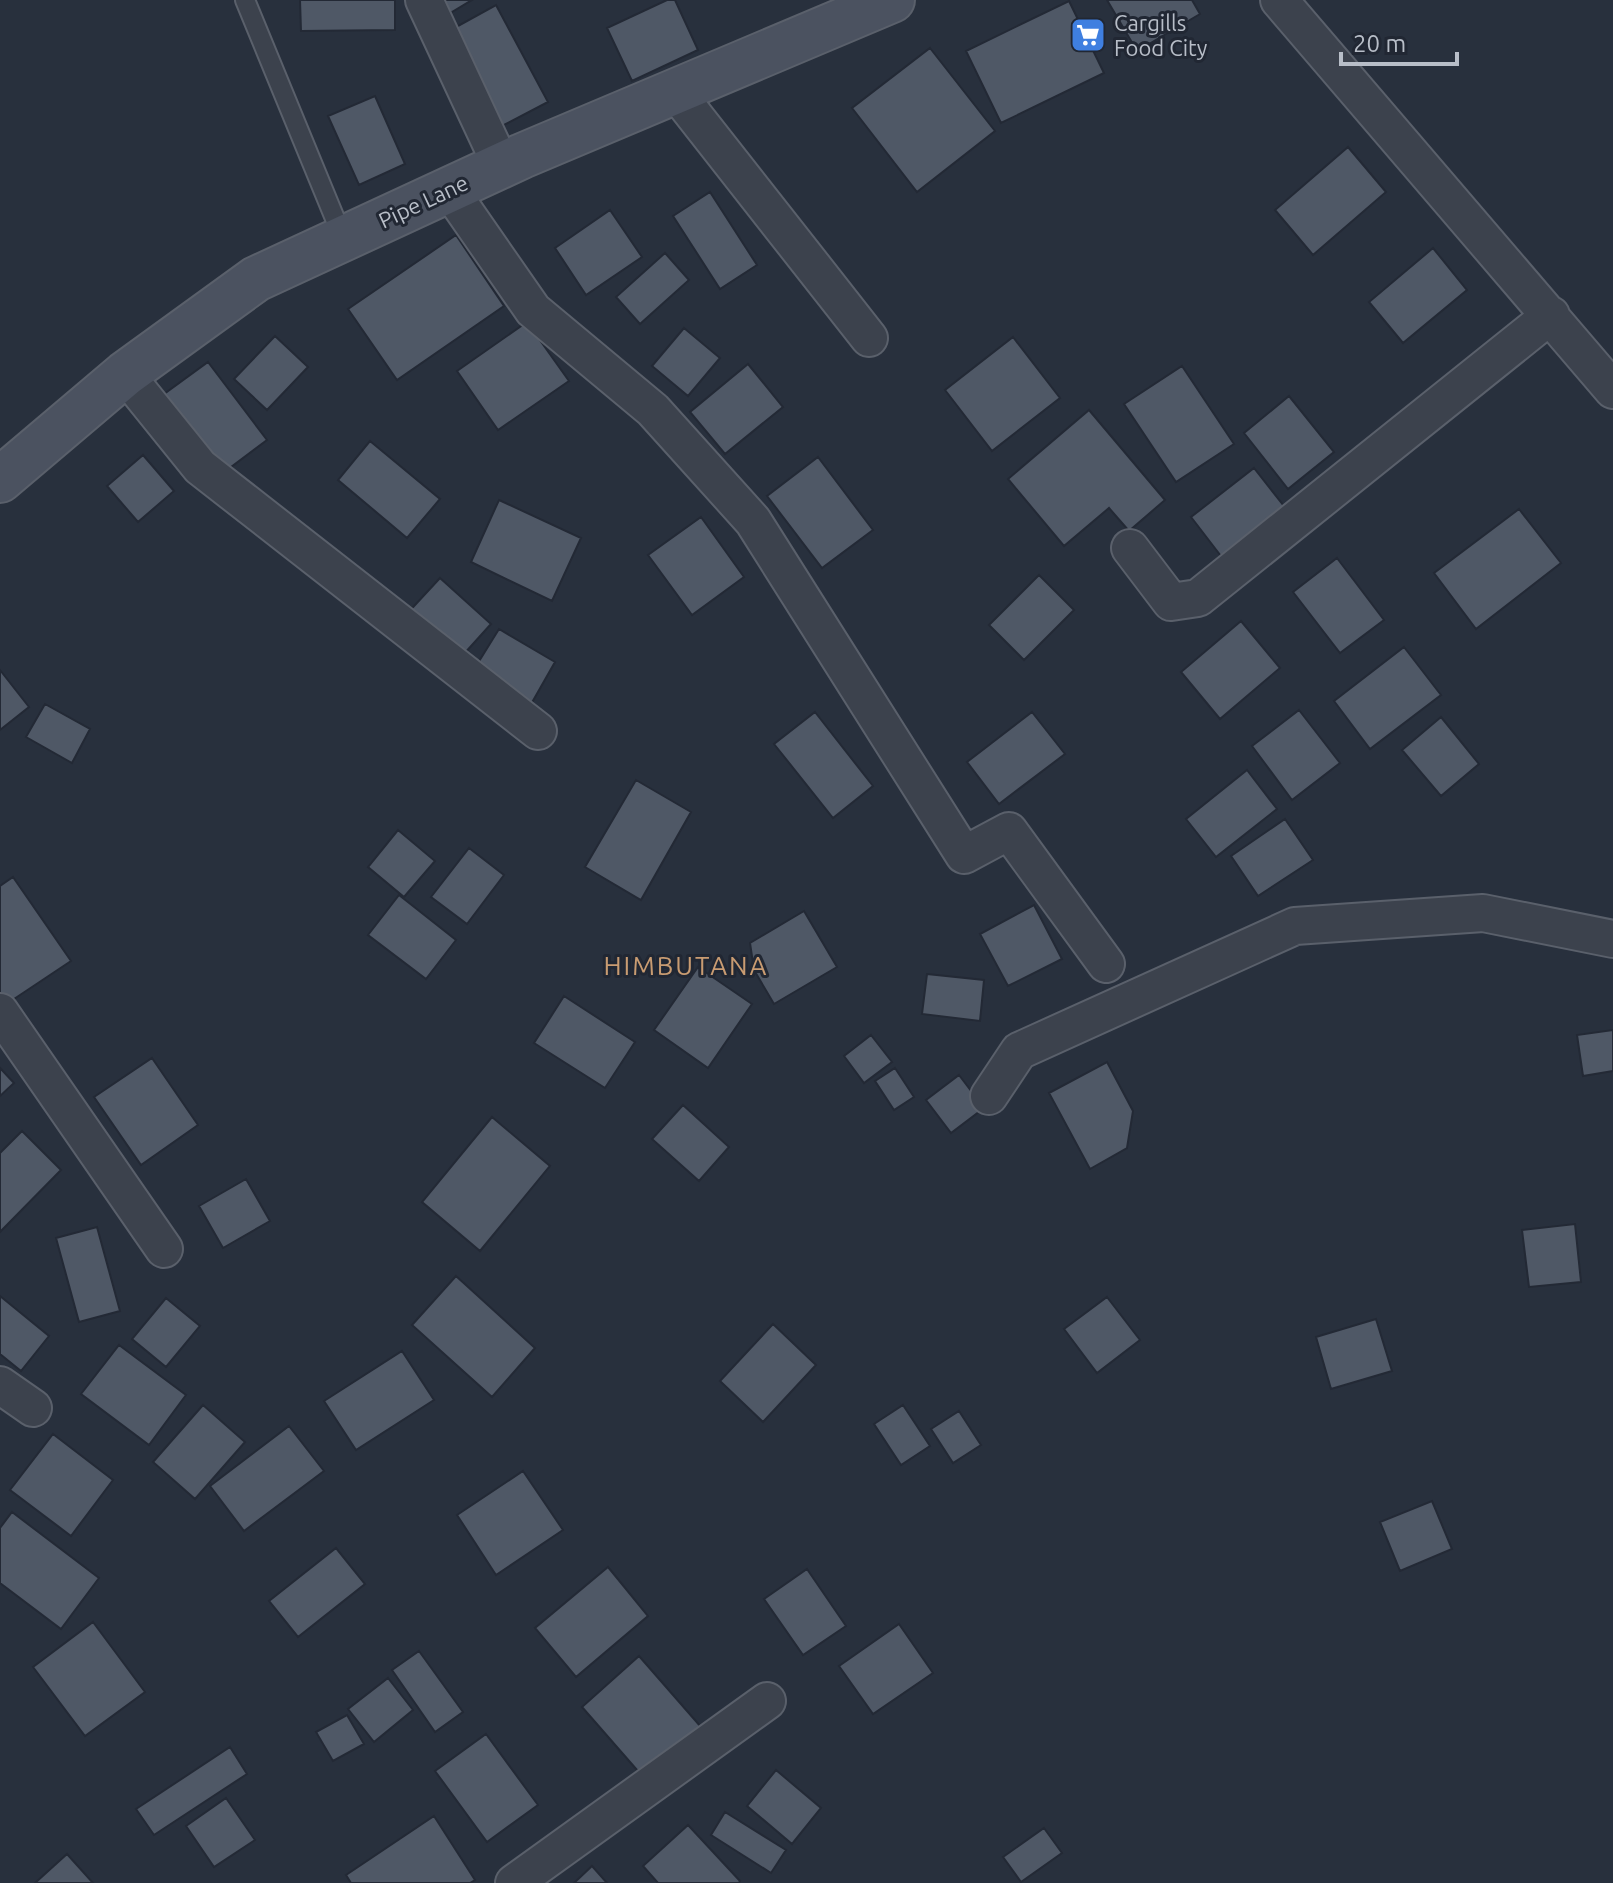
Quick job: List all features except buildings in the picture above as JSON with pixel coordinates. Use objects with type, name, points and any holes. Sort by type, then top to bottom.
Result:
[{"type":"street","points":[[424,0],[501,165]]},
{"type":"street","name":"Pipe Lane","points":[[0,480],[125,374],[256,279],[501,165],[675,91],[825,12],[892,0]]},
{"type":"street","points":[[1279,0],[1613,390]]},
{"type":"street","points":[[675,91],[869,338]]},
{"type":"street","points":[[449,189],[533,310],[653,410],[753,521],[964,855],[1009,831],[1106,964]]},
{"type":"street","points":[[1130,548],[1171,602],[1198,598],[1551,315]]},
{"type":"street","points":[[125,374],[200,467],[538,731]]},
{"type":"street","points":[[989,1096],[1019,1051],[1295,926],[1483,913],[1613,939]]},
{"type":"street","points":[[0,1012],[164,1249]]},
{"type":"street","points":[[0,1385],[33,1408]]},
{"type":"street","points":[[514,1883],[767,1701]]},
{"type":"lane","points":[[245,0],[343,238]]},
{"type":"place","name":"Cargills Food City","points":[[1088,35]]},
{"type":"district","name":"HIMBUTANA","points":[[686,965]]}]
